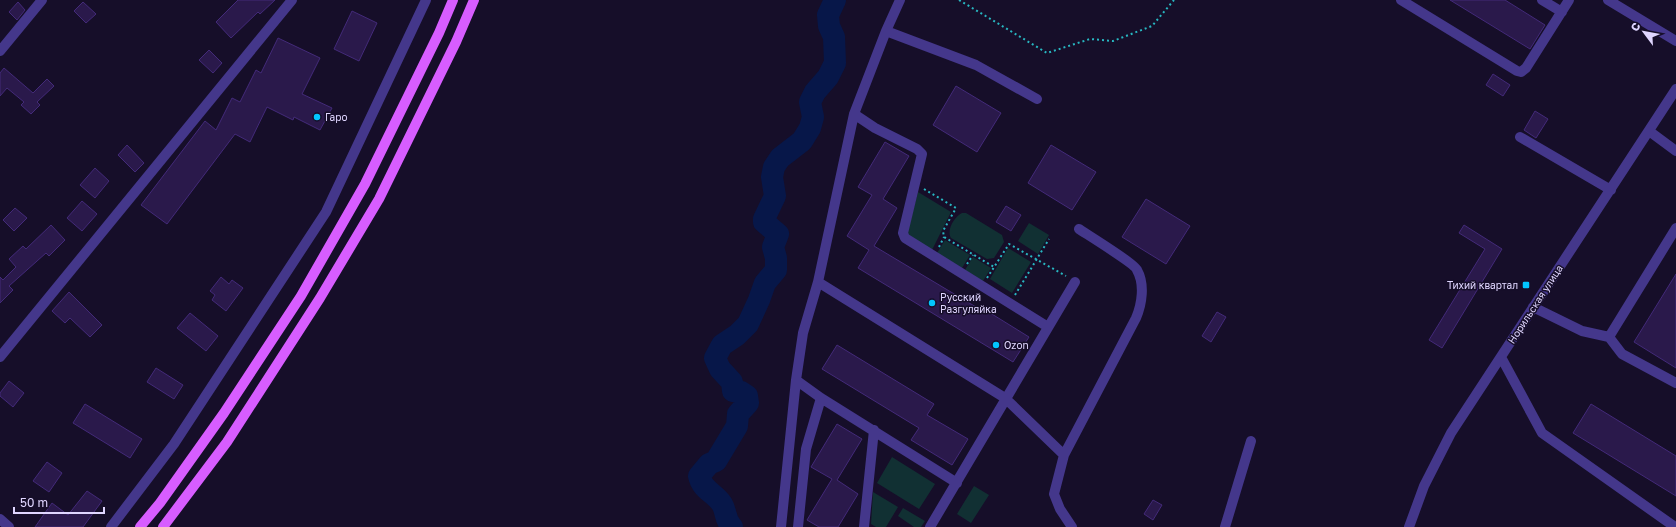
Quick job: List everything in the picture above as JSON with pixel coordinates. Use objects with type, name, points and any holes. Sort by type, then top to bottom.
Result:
[{"type":"main road","points":[[140,527],[160,503],[224,413],[300,296],[365,184],[439,33],[453,0]]},
{"type":"main road","points":[[163,527],[227,442],[320,298],[367,219],[452,49],[474,0]]},
{"type":"street","points":[[0,50],[42,0]]},
{"type":"street","points":[[0,357],[292,0]]},
{"type":"street","points":[[111,527],[174,444],[326,212],[426,0]]},
{"type":"street","points":[[781,527],[796,380],[803,333],[818,282],[854,114],[886,31],[900,0]]},
{"type":"street","points":[[1401,0],[1516,71],[1521,72],[1526,68],[1569,0]]},
{"type":"street","points":[[1542,0],[1562,12]]},
{"type":"street","points":[[1608,0],[1676,41]]},
{"type":"street","points":[[886,31],[976,65],[1037,99]]},
{"type":"street","name":"Норильская улица","points":[[1409,527],[1424,486],[1451,433],[1650,131],[1676,89]]},
{"type":"street","points":[[854,114],[875,128],[918,150],[922,154],[903,234],[905,238],[983,285],[1048,327]]},
{"type":"street","points":[[1650,131],[1676,151]]},
{"type":"street","points":[[1520,137],[1611,190]]},
{"type":"street","points":[[1072,527],[1060,509],[1054,494],[1064,455],[1136,318],[1141,304],[1142,285],[1137,269],[1079,228]]},
{"type":"street","points":[[1609,337],[1676,228]]},
{"type":"street","points":[[818,282],[1005,398],[1064,455]]},
{"type":"street","points":[[930,527],[1075,282]]},
{"type":"street","points":[[1533,307],[1582,331],[1609,337],[1622,354],[1676,383]]},
{"type":"street","points":[[1501,357],[1542,433],[1675,527]]},
{"type":"street","points":[[796,380],[820,398],[957,482]]},
{"type":"street","points":[[798,527],[806,449],[820,398]]},
{"type":"street","points":[[864,527],[874,430]]},
{"type":"street","points":[[1225,527],[1251,441]]},
{"type":"street","points":[[0,519],[9,527]]},
{"type":"path","points":[[959,0],[1047,53],[1090,39],[1113,41],[1152,26],[1174,0]]},
{"type":"path","points":[[915,184],[956,208],[943,231],[944,237],[994,267]]},
{"type":"path","points":[[1010,302],[1049,239]]},
{"type":"path","points":[[983,285],[1009,244],[1075,282]]},
{"type":"green space","points":[[918,192],[951,212],[932,250],[907,234]]},
{"type":"green space","points":[[962,213],[966,213],[1002,235],[1004,242],[994,258],[987,259],[951,238],[950,227]]},
{"type":"green space","points":[[1029,223],[1049,235],[1038,254],[1018,241]]},
{"type":"green space","points":[[945,240],[970,255],[962,268],[937,253]]},
{"type":"green space","points":[[1008,248],[1031,262],[1012,293],[990,279]]},
{"type":"green space","points":[[973,257],[991,268],[983,281],[965,270]]},
{"type":"green space","points":[[892,457],[935,484],[919,509],[877,483]]},
{"type":"green space","points":[[974,486],[989,495],[971,523],[957,514]]},
{"type":"green space","points":[[873,492],[898,507],[886,527],[876,527],[871,524]]},
{"type":"green space","points":[[903,508],[925,521],[921,527],[914,527],[898,516]]},
{"type":"building","points":[[238,0],[275,0],[260,14],[258,12],[231,38],[216,22]]},
{"type":"building","points":[[1450,0],[1505,0],[1545,25],[1530,49]]},
{"type":"building","points":[[18,2],[25,10],[17,20],[9,12]]},
{"type":"building","points":[[83,2],[96,14],[86,23],[74,11]]},
{"type":"building","points":[[352,11],[377,23],[359,61],[334,49]]},
{"type":"building","points":[[278,38],[320,58],[302,94],[332,108],[320,130],[294,117],[293,120],[267,107],[250,142],[235,134],[167,224],[141,205],[205,121],[216,130],[232,98],[240,102],[256,70],[261,73]]},
{"type":"building","points":[[209,50],[222,63],[213,73],[199,60]]},
{"type":"building","points":[[4,68],[33,93],[47,79],[54,86],[37,102],[40,105],[31,114],[21,105],[24,102],[7,88],[0,96],[0,73]]},
{"type":"building","points":[[1493,74],[1510,85],[1503,96],[1486,85]]},
{"type":"building","points":[[956,86],[1001,113],[977,152],[933,125]]},
{"type":"building","points":[[1535,111],[1548,119],[1536,138],[1524,130]]},
{"type":"building","points":[[885,142],[909,156],[883,199],[897,208],[874,246],[1029,337],[1013,362],[858,268],[869,250],[847,236],[872,195],[858,187]]},
{"type":"building","points":[[127,145],[144,163],[135,172],[118,155]]},
{"type":"building","points":[[1051,145],[1096,172],[1072,210],[1028,183]]},
{"type":"building","points":[[95,168],[109,181],[95,198],[80,185]]},
{"type":"building","points":[[1146,199],[1190,226],[1166,264],[1122,237]]},
{"type":"building","points":[[82,201],[97,214],[82,231],[67,218]]},
{"type":"building","points":[[1006,206],[1021,215],[1011,231],[996,222]]},
{"type":"building","points":[[15,208],[27,218],[14,231],[3,220]]},
{"type":"building","points":[[51,225],[65,240],[49,256],[46,253],[9,286],[13,290],[0,303],[0,277],[3,280],[16,267],[9,259],[23,246],[26,249]]},
{"type":"building","points":[[1464,225],[1502,249],[1442,348],[1429,340],[1485,249],[1459,233]]},
{"type":"building","points":[[1676,274],[1676,368],[1634,342]]},
{"type":"building","points":[[221,277],[229,284],[232,280],[243,288],[226,311],[212,300],[215,295],[210,291]]},
{"type":"building","points":[[69,292],[102,325],[90,337],[70,318],[65,323],[52,311]]},
{"type":"building","points":[[1217,312],[1226,317],[1211,342],[1202,336]]},
{"type":"building","points":[[190,313],[218,336],[206,351],[177,328]]},
{"type":"building","points":[[837,345],[934,404],[927,415],[968,439],[952,465],[911,440],[919,428],[822,369]]},
{"type":"building","points":[[156,368],[183,385],[174,399],[147,382]]},
{"type":"building","points":[[9,381],[24,393],[13,407],[0,396],[0,393]]},
{"type":"building","points":[[85,404],[142,439],[130,458],[73,423]]},
{"type":"building","points":[[1591,404],[1676,456],[1676,496],[1573,433]]},
{"type":"building","points":[[837,424],[862,439],[837,480],[858,494],[838,527],[819,527],[807,520],[832,479],[811,467]]},
{"type":"building","points":[[47,462],[62,473],[49,492],[33,481]]},
{"type":"building","points":[[87,491],[102,501],[83,527],[35,527],[52,503],[68,515]]},
{"type":"building","points":[[1153,500],[1162,505],[1153,520],[1144,514]]},
{"type":"waterway","points":[[732,527],[729,524],[722,504],[703,485],[699,476],[709,464],[716,461],[737,426],[738,414],[748,403],[747,396],[741,392],[733,391],[732,382],[720,369],[715,358],[722,345],[737,335],[748,324],[765,283],[776,270],[776,258],[773,247],[778,234],[764,222],[775,196],[772,177],[774,167],[780,158],[802,141],[810,128],[813,117],[810,102],[815,92],[828,77],[835,63],[834,37],[829,26],[828,15],[835,0]]},
{"type":"place","name":"Гаро","points":[[317,117]]},
{"type":"place","name":"Тихий квартал","points":[[1526,285]]},
{"type":"place","name":"Русский Разгуляйка","points":[[932,303]]},
{"type":"place","name":"Ozon","points":[[996,345]]}]
